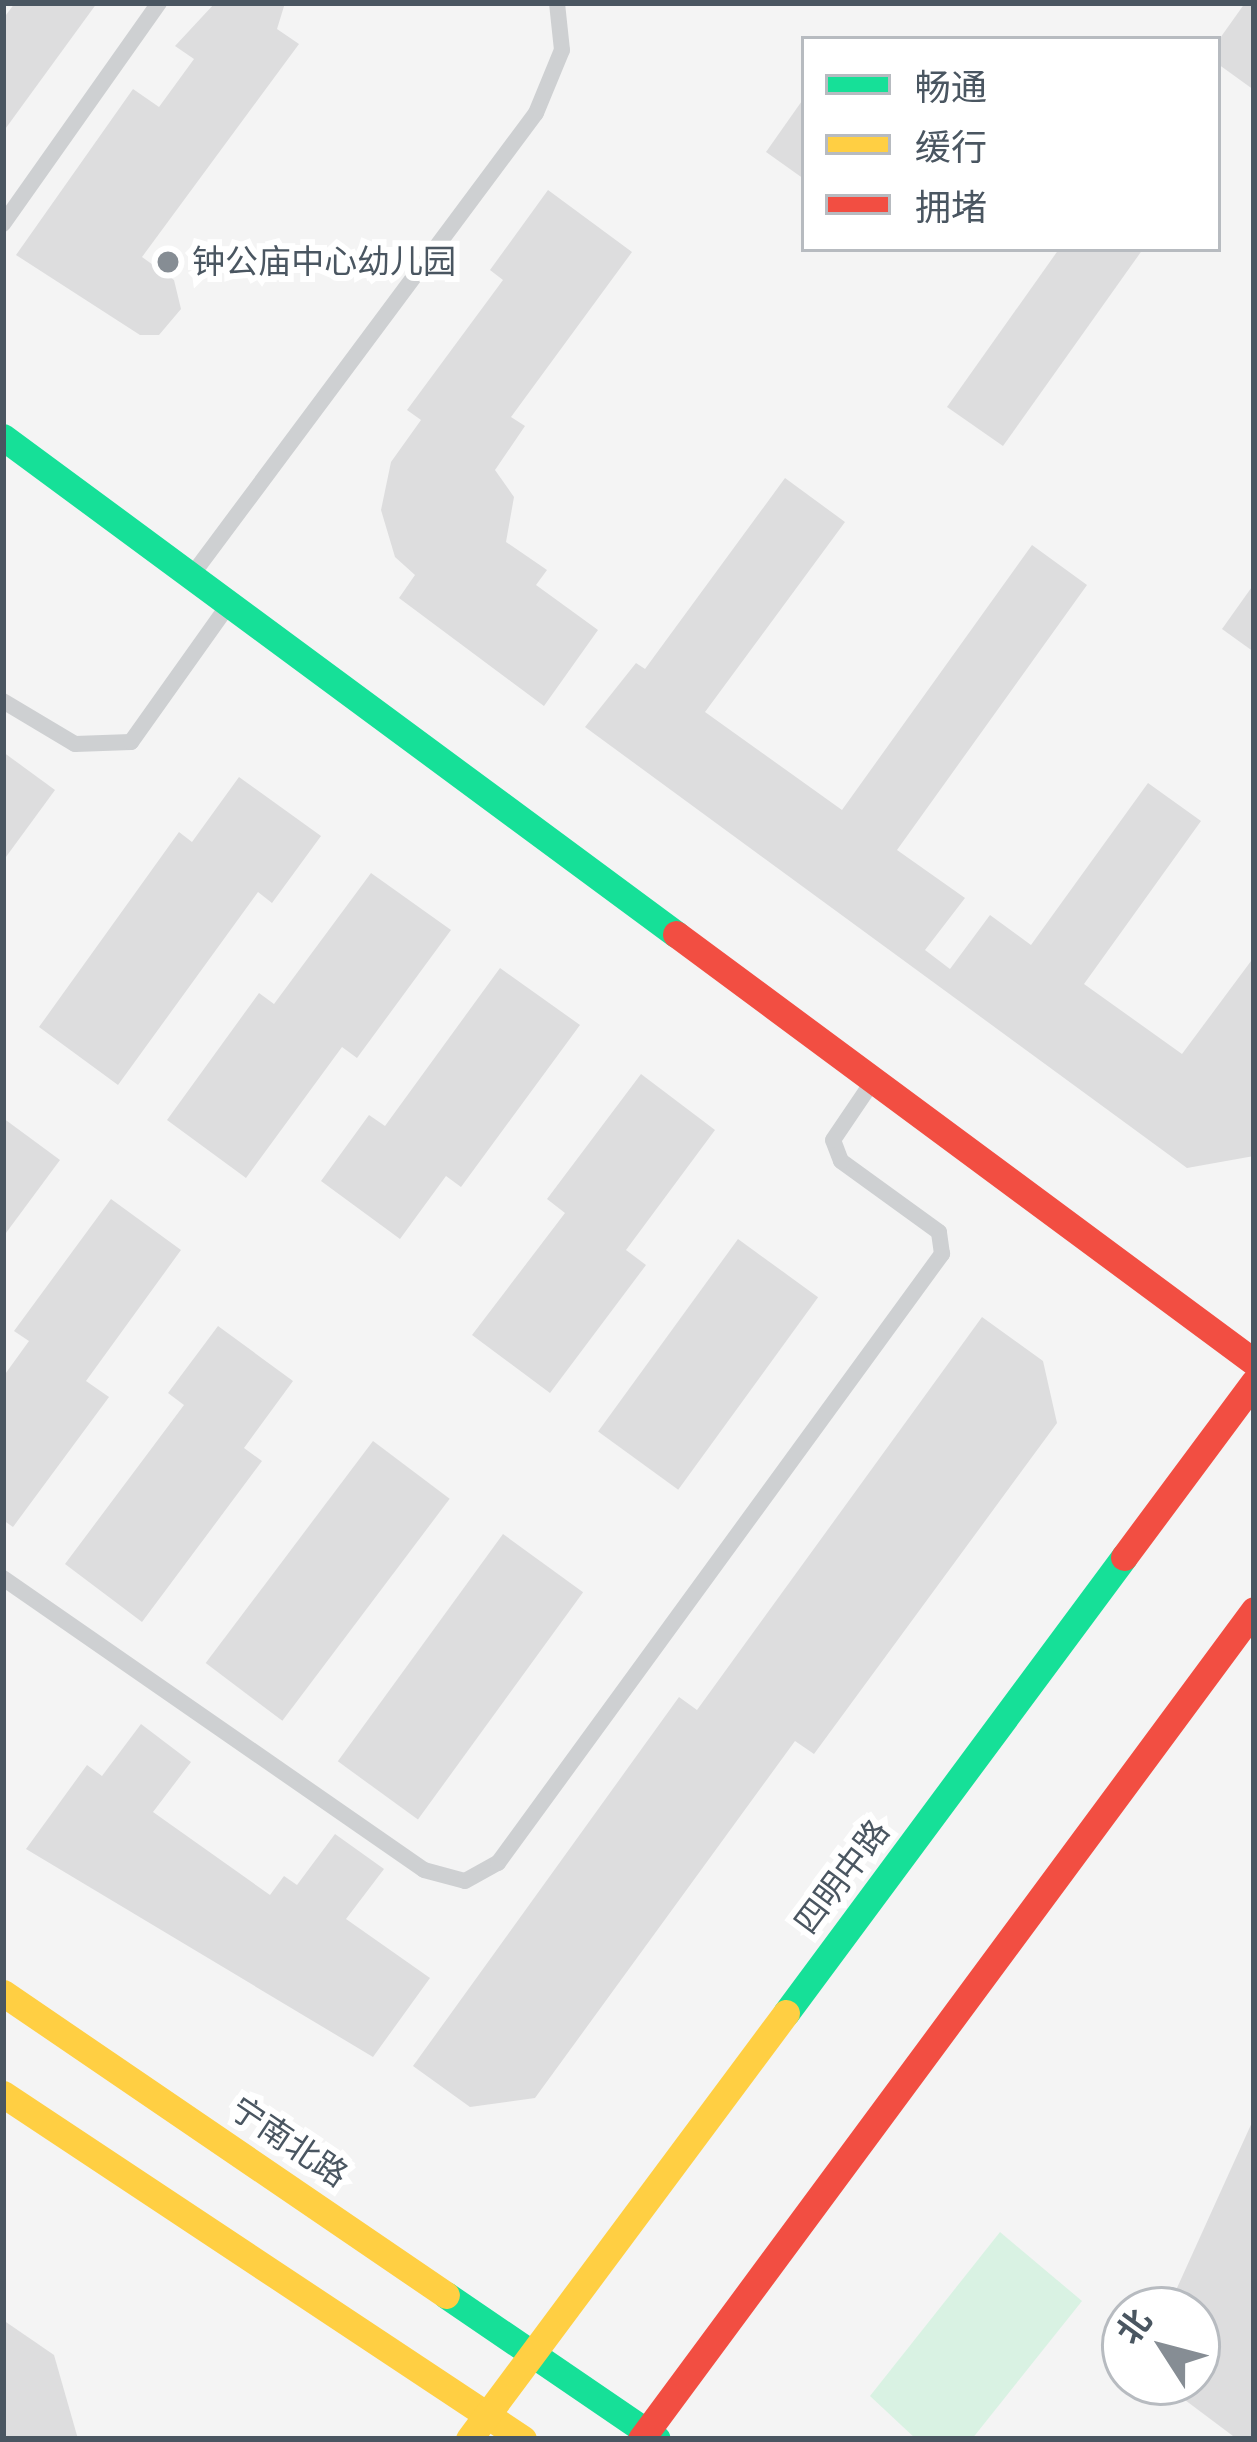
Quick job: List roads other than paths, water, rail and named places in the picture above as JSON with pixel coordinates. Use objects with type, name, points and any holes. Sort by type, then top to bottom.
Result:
[{"type":"main road","points":[[3,437],[1254,1362]]},
{"type":"main road","name":"四明中路","points":[[469,2439],[1254,1382]]},
{"type":"main road","points":[[648,2437],[1254,1610]]},
{"type":"main road","name":"宁南北路","points":[[3,1993],[535,2350],[648,2437]]},
{"type":"main road","points":[[3,2094],[523,2439]]},
{"type":"lane","points":[[3,224],[159,3]]},
{"type":"lane","points":[[191,576],[536,113],[562,50],[557,3]]},
{"type":"lane","points":[[3,701],[75,744],[131,742],[229,604]]},
{"type":"lane","points":[[3,1578],[424,1870],[465,1881],[498,1862],[942,1254],[939,1232],[841,1161],[833,1140],[873,1081]]},
{"type":"place","name":"钟公庙中心幼儿园","points":[[168,262]]}]
